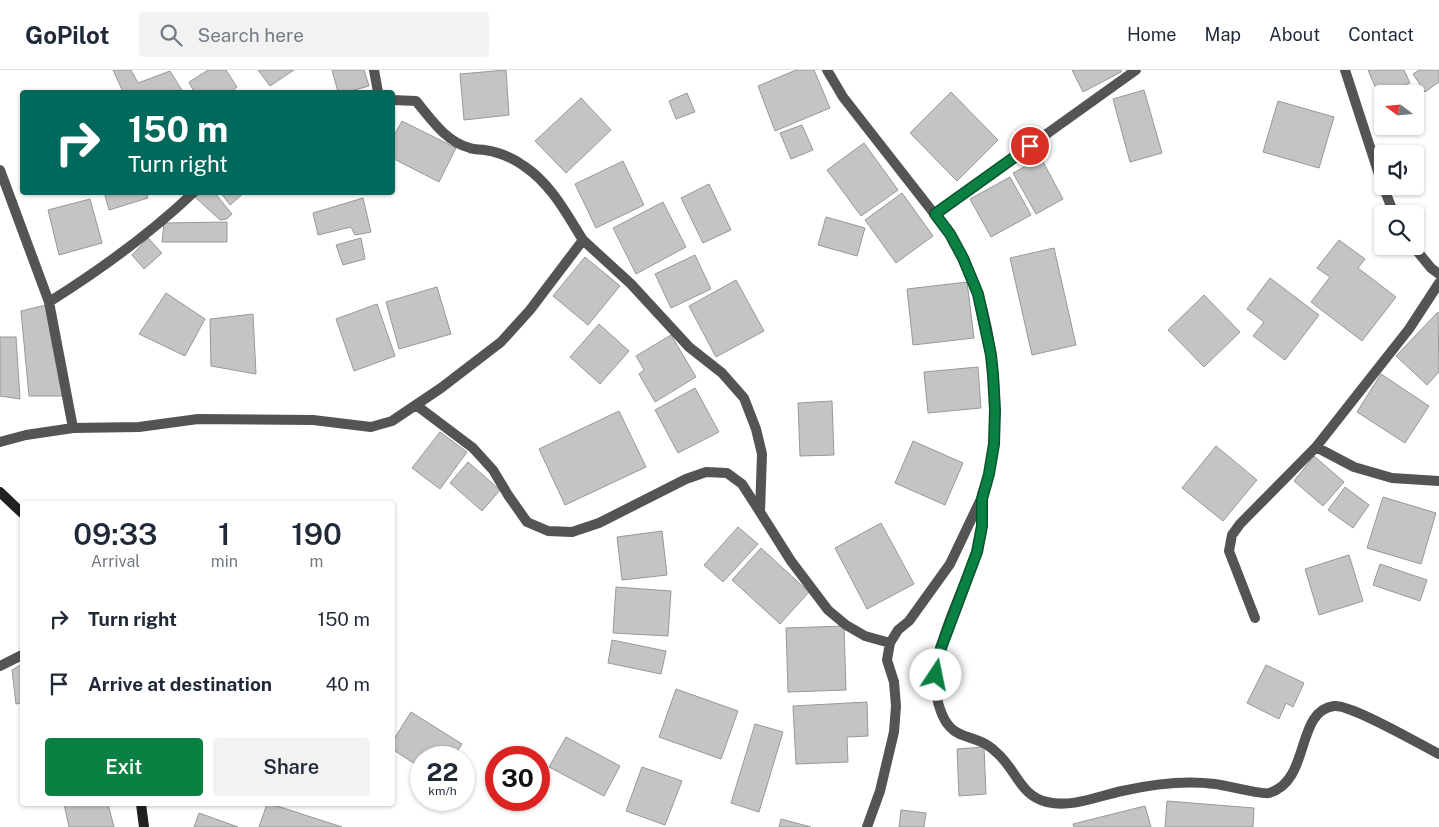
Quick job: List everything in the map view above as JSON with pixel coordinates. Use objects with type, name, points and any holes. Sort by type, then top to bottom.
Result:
[{"type":"main road","points":[[0,492],[20,511]]},
{"type":"main road","points":[[141,806],[144,827]]},
{"type":"street","points":[[374,70],[378,90]]},
{"type":"street","points":[[827,70],[843,97],[950,234],[963,258],[978,294],[988,336],[993,375],[994,444],[989,474],[982,499],[950,564],[909,621],[898,630],[890,643],[887,660],[894,682],[896,706],[894,732],[880,791],[867,827]]},
{"type":"street","points":[[935,214],[1136,70]]},
{"type":"street","points":[[1345,70],[1374,158]]},
{"type":"street","points":[[395,100],[416,101],[442,133],[458,144],[506,156],[522,164],[542,180],[555,195],[583,240],[631,284],[689,347],[722,373],[744,398],[756,429],[762,454],[760,512]]},
{"type":"street","points":[[0,170],[49,302],[73,428]]},
{"type":"street","points":[[49,302],[100,270],[191,195]]},
{"type":"street","points":[[0,442],[26,435],[73,428],[139,427],[198,419],[312,420],[370,427],[392,420],[470,367],[500,342],[530,310],[583,240]]},
{"type":"street","points":[[1420,255],[1431,268],[1439,274]]},
{"type":"street","points":[[1256,618],[1232,562],[1229,551],[1232,535],[1240,524],[1316,447],[1410,329],[1439,283]]},
{"type":"street","points":[[416,405],[473,448],[493,470],[527,522],[548,531],[572,532],[599,523],[673,486],[706,472],[727,473],[742,484],[791,561],[828,610],[846,625],[865,636],[890,643]]},
{"type":"street","points":[[1316,447],[1354,467],[1392,478],[1439,481]]},
{"type":"street","points":[[982,499],[982,526],[977,552],[941,648],[936,675],[937,700],[948,725],[960,735],[980,741],[998,754],[1031,796],[1046,802],[1063,804],[1139,787],[1176,782],[1213,784],[1264,794],[1279,790],[1289,780],[1298,762],[1309,728],[1318,714],[1335,706],[1353,710],[1439,754]]},
{"type":"street","points":[[0,666],[20,656]]},
{"type":"building","points":[[113,70],[131,70],[138,83],[170,71],[182,90],[122,90]]},
{"type":"building","points":[[208,70],[226,70],[237,87],[233,90],[193,90],[189,82]]},
{"type":"building","points":[[258,70],[294,70],[270,86]]},
{"type":"building","points":[[332,70],[364,70],[369,86],[354,90],[337,90]]},
{"type":"building","points":[[506,70],[509,115],[464,120],[460,74]]},
{"type":"building","points":[[796,70],[814,70],[830,108],[775,131],[758,86]]},
{"type":"building","points":[[1072,70],[1121,70],[1121,72],[1083,92]]},
{"type":"building","points":[[1368,70],[1404,70],[1410,83],[1405,85],[1374,85]]},
{"type":"building","points":[[1419,70],[1439,70],[1439,82],[1425,92],[1424,85],[1420,85],[1413,74]]},
{"type":"building","points":[[1144,90],[1162,153],[1130,162],[1113,99]]},
{"type":"building","points":[[951,92],[998,140],[957,181],[910,133]]},
{"type":"building","points":[[687,93],[695,112],[676,119],[669,101]]},
{"type":"building","points":[[581,98],[611,130],[566,173],[535,141]]},
{"type":"building","points":[[1278,101],[1334,117],[1319,168],[1263,152]]},
{"type":"building","points":[[402,121],[456,148],[439,182],[395,160],[395,134]]},
{"type":"building","points":[[802,125],[813,150],[791,159],[780,133]]},
{"type":"building","points":[[864,143],[898,190],[861,216],[827,170]]},
{"type":"building","points":[[1041,158],[1063,199],[1036,214],[1013,173]]},
{"type":"building","points":[[623,161],[644,205],[596,228],[575,184]]},
{"type":"building","points":[[1010,177],[1031,215],[991,237],[970,199]]},
{"type":"building","points":[[709,184],[731,230],[703,243],[681,198]]},
{"type":"building","points":[[902,193],[933,236],[896,263],[865,220]]},
{"type":"building","points":[[105,195],[147,195],[148,198],[109,210]]},
{"type":"building","points":[[198,195],[216,195],[232,214],[227,219],[220,220],[195,197]]},
{"type":"building","points":[[222,195],[242,195],[230,205]]},
{"type":"building","points":[[363,198],[371,232],[355,235],[351,227],[318,235],[313,213]]},
{"type":"building","points":[[90,199],[102,243],[59,255],[48,210]]},
{"type":"building","points":[[663,202],[686,247],[636,274],[613,228]]},
{"type":"building","points":[[826,217],[865,228],[857,256],[818,245]]},
{"type":"building","points":[[227,222],[227,242],[162,242],[164,223]]},
{"type":"building","points":[[148,238],[162,253],[144,269],[132,255]]},
{"type":"building","points":[[361,238],[365,259],[343,265],[336,245]]},
{"type":"building","points":[[1339,240],[1365,259],[1358,268],[1396,297],[1362,341],[1311,302],[1330,277],[1317,268]]},
{"type":"building","points":[[1054,248],[1076,345],[1032,355],[1010,258]]},
{"type":"building","points":[[695,255],[711,289],[671,308],[655,274]]},
{"type":"building","points":[[585,257],[620,286],[588,325],[553,296]]},
{"type":"building","points":[[1270,278],[1319,315],[1285,360],[1253,336],[1264,322],[1247,309]]},
{"type":"building","points":[[736,280],[764,331],[716,357],[689,306]]},
{"type":"building","points":[[967,282],[974,338],[913,345],[907,289]]},
{"type":"building","points":[[437,287],[451,334],[399,349],[386,302]]},
{"type":"building","points":[[166,293],[205,319],[185,356],[139,334]]},
{"type":"building","points":[[1204,295],[1240,332],[1204,367],[1168,330]]},
{"type":"building","points":[[377,304],[395,356],[354,371],[336,319]]},
{"type":"building","points":[[46,305],[63,396],[29,396],[21,311]]},
{"type":"building","points":[[1438,312],[1439,372],[1427,385],[1396,356]]},
{"type":"building","points":[[253,314],[256,374],[211,366],[210,319]]},
{"type":"building","points":[[599,324],[629,351],[600,384],[570,357]]},
{"type":"building","points":[[671,335],[696,377],[655,402],[639,374],[644,370],[636,356]]},
{"type":"building","points":[[0,337],[16,337],[20,399],[0,396]]},
{"type":"building","points":[[978,367],[981,408],[928,413],[924,372]]},
{"type":"building","points":[[1381,374],[1429,406],[1405,443],[1357,412]]},
{"type":"building","points":[[695,388],[719,432],[678,453],[655,410]]},
{"type":"building","points":[[832,401],[834,455],[800,456],[798,403]]},
{"type":"building","points":[[619,411],[646,467],[565,505],[539,449]]},
{"type":"building","points":[[440,432],[467,452],[440,489],[412,468]]},
{"type":"building","points":[[913,441],[963,463],[945,505],[895,483]]},
{"type":"building","points":[[1216,446],[1257,480],[1223,521],[1182,488]]},
{"type":"building","points":[[1314,456],[1344,482],[1323,506],[1294,481]]},
{"type":"building","points":[[468,462],[500,490],[482,511],[450,483]]},
{"type":"building","points":[[1345,487],[1369,505],[1353,528],[1328,510]]},
{"type":"building","points":[[1383,497],[1436,513],[1421,564],[1367,548]]},
{"type":"building","points":[[881,523],[914,584],[867,609],[835,548]]},
{"type":"building","points":[[738,527],[758,544],[723,582],[704,565]]},
{"type":"building","points":[[662,531],[667,575],[622,580],[617,537]]},
{"type":"building","points":[[761,548],[809,592],[780,624],[732,580]]},
{"type":"building","points":[[1349,555],[1363,601],[1319,615],[1305,569]]},
{"type":"building","points":[[1380,564],[1427,580],[1420,601],[1373,585]]},
{"type":"building","points":[[616,587],[671,591],[668,636],[613,633]]},
{"type":"building","points":[[844,626],[846,690],[788,692],[786,628]]},
{"type":"building","points":[[612,640],[666,651],[661,674],[608,663]]},
{"type":"building","points":[[20,665],[20,703],[16,704],[12,670]]},
{"type":"building","points":[[1266,665],[1304,683],[1293,707],[1286,703],[1279,719],[1247,703]]},
{"type":"building","points":[[676,689],[738,711],[721,759],[659,737]]},
{"type":"building","points":[[867,702],[868,736],[847,737],[848,762],[796,764],[793,706]]},
{"type":"building","points":[[411,712],[462,744],[461,746],[410,746],[410,761],[395,751],[395,737]]},
{"type":"building","points":[[755,724],[783,732],[759,812],[731,803]]},
{"type":"building","points":[[566,737],[620,766],[604,796],[550,768]]},
{"type":"building","points":[[984,747],[986,794],[959,796],[957,749]]},
{"type":"building","points":[[642,767],[682,781],[665,825],[626,811]]},
{"type":"building","points":[[1167,801],[1254,808],[1253,827],[1165,827]]},
{"type":"building","points":[[64,806],[109,806],[114,827],[69,827]]},
{"type":"building","points":[[266,806],[277,806],[342,827],[259,827]]},
{"type":"building","points":[[1145,806],[1151,827],[1074,827],[1073,824]]},
{"type":"building","points":[[901,810],[926,813],[924,827],[899,827]]},
{"type":"building","points":[[199,813],[238,827],[194,827]]},
{"type":"building","points":[[781,819],[811,827],[779,827]]},
{"type":"route","points":[[936,675],[941,648],[977,552],[982,526],[982,499],[989,474],[994,444],[995,410],[991,355],[978,294],[963,258],[950,234],[935,214],[1030,146]]}]
